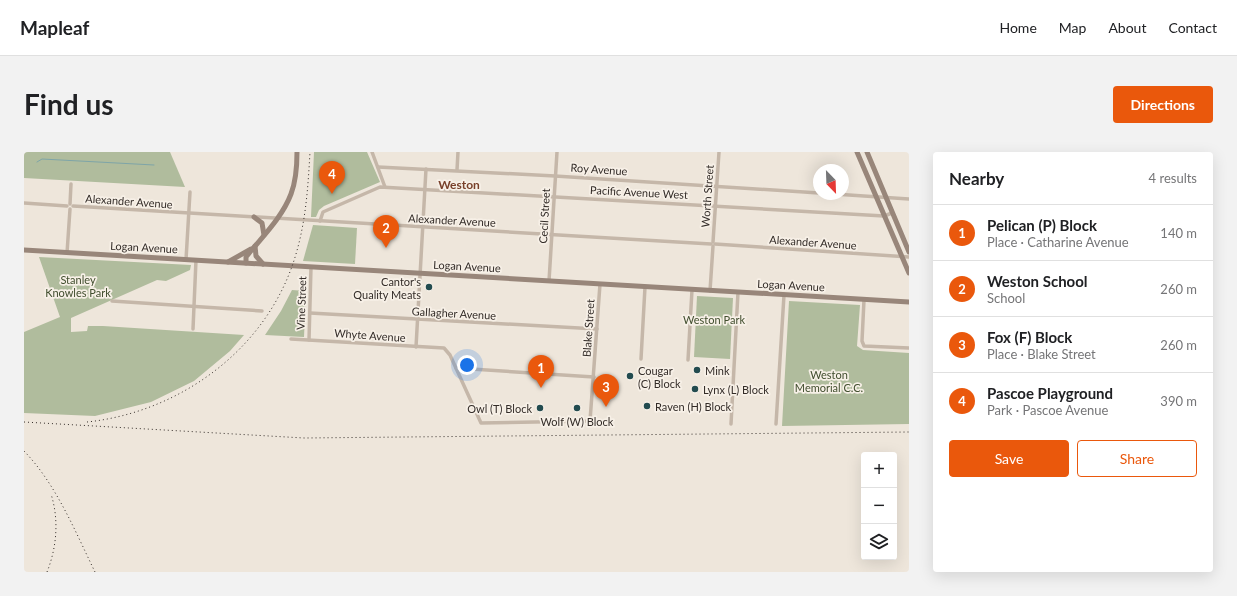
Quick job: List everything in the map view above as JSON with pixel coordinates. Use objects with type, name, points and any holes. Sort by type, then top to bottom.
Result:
[{"type":"main road","points":[[246,263],[246,258],[276,219],[292,192],[298,152]]},
{"type":"main road","points":[[857,152],[909,273]]},
{"type":"main road","points":[[867,152],[909,252]]},
{"type":"main road","points":[[254,217],[262,223],[264,235]]},
{"type":"main road","points":[[227,262],[255,246]]},
{"type":"main road","points":[[255,246],[256,256],[263,264]]},
{"type":"main road","name":"Logan Avenue","points":[[24,250],[909,302]]},
{"type":"main road","points":[[903,302],[909,299]]},
{"type":"street","points":[[320,221],[322,212],[380,187],[385,187],[372,152]]},
{"type":"street","points":[[458,152],[458,170]]},
{"type":"street","name":"Cecil Street","points":[[549,281],[557,152]]},
{"type":"street","name":"Worth Street","points":[[710,291],[719,152]]},
{"type":"street","name":"Roy Avenue","points":[[378,167],[458,170],[717,185],[813,193]]},
{"type":"street","points":[[416,347],[426,169]]},
{"type":"street","points":[[67,253],[71,184]]},
{"type":"street","name":"Pacific Avenue West","points":[[385,187],[884,216],[892,213]]},
{"type":"street","points":[[186,260],[190,192]]},
{"type":"street","points":[[849,195],[909,199]]},
{"type":"street","name":"Alexander Avenue","points":[[24,204],[552,234],[909,257]]},
{"type":"street","points":[[193,329],[196,260]]},
{"type":"street","name":"Vine Street","points":[[309,340],[311,267]]},
{"type":"street","name":"Blake Street","points":[[456,368],[479,421],[484,423],[590,420],[600,284]]},
{"type":"street","points":[[641,358],[645,287]]},
{"type":"street","points":[[688,360],[692,290]]},
{"type":"street","points":[[731,424],[738,292]]},
{"type":"street","points":[[776,424],[784,295]]},
{"type":"street","points":[[864,300],[862,344],[864,346],[909,348]]},
{"type":"street","points":[[112,301],[262,311]]},
{"type":"street","name":"Gallagher Avenue","points":[[310,313],[597,329]]},
{"type":"street","name":"Whyte Avenue","points":[[292,339],[444,348],[447,350],[456,368]]},
{"type":"street","points":[[456,368],[594,377]]},
{"type":"green space","points":[[24,152],[170,152],[185,187],[24,178]]},
{"type":"green space","points":[[314,152],[367,152],[380,182],[324,206],[319,210],[316,217],[311,217]]},
{"type":"green space","points":[[313,225],[357,228],[355,264],[303,261]]},
{"type":"green space","name":"Stanley Knowles Park","points":[[39,257],[191,265],[190,270],[166,281],[157,280],[71,318],[71,332],[87,331],[88,326],[103,326],[244,335],[230,351],[194,381],[151,402],[95,416],[24,413],[24,332],[60,317]]},
{"type":"green space","points":[[292,290],[306,291],[304,337],[265,335],[281,311]]},
{"type":"green space","name":"Weston Park","points":[[697,296],[733,298],[730,359],[694,357]]},
{"type":"green space","name":"Weston Memorial C.C.","points":[[789,301],[860,305],[857,346],[863,350],[909,353],[909,424],[782,426]]},
{"type":"waterway","points":[[37,162],[42,159],[154,165]]},
{"type":"railway","points":[[87,422],[122,416],[156,405],[188,389],[217,369],[243,345],[265,318],[283,288],[296,254],[304,216],[310,152]]},
{"type":"railway","points":[[24,422],[304,438],[909,432]]},
{"type":"railway","points":[[24,451],[46,478],[64,508],[95,572]]},
{"type":"railway","points":[[47,572],[53,553],[56,533],[54,504],[51,494]]},
{"type":"place","name":"Pascoe Playground","points":[[332,194]]},
{"type":"place","name":"Weston School","points":[[386,248]]},
{"type":"place","name":"Cantor's Quality Meats","points":[[429,287]]},
{"type":"place","name":"Mink","points":[[697,370]]},
{"type":"place","name":"Cougar (C) Block","points":[[630,376]]},
{"type":"place","name":"Pelican (P) Block","points":[[541,388]]},
{"type":"place","name":"Lynx (L) Block","points":[[695,389]]},
{"type":"place","name":"Raven (H) Block","points":[[647,406]]},
{"type":"place","name":"Fox (F) Block","points":[[606,407]]},
{"type":"place","name":"Owl (T) Block","points":[[540,408]]},
{"type":"place","name":"Wolf (W) Block","points":[[577,408]]},
{"type":"district","name":"Weston","points":[[459,184]]}]
